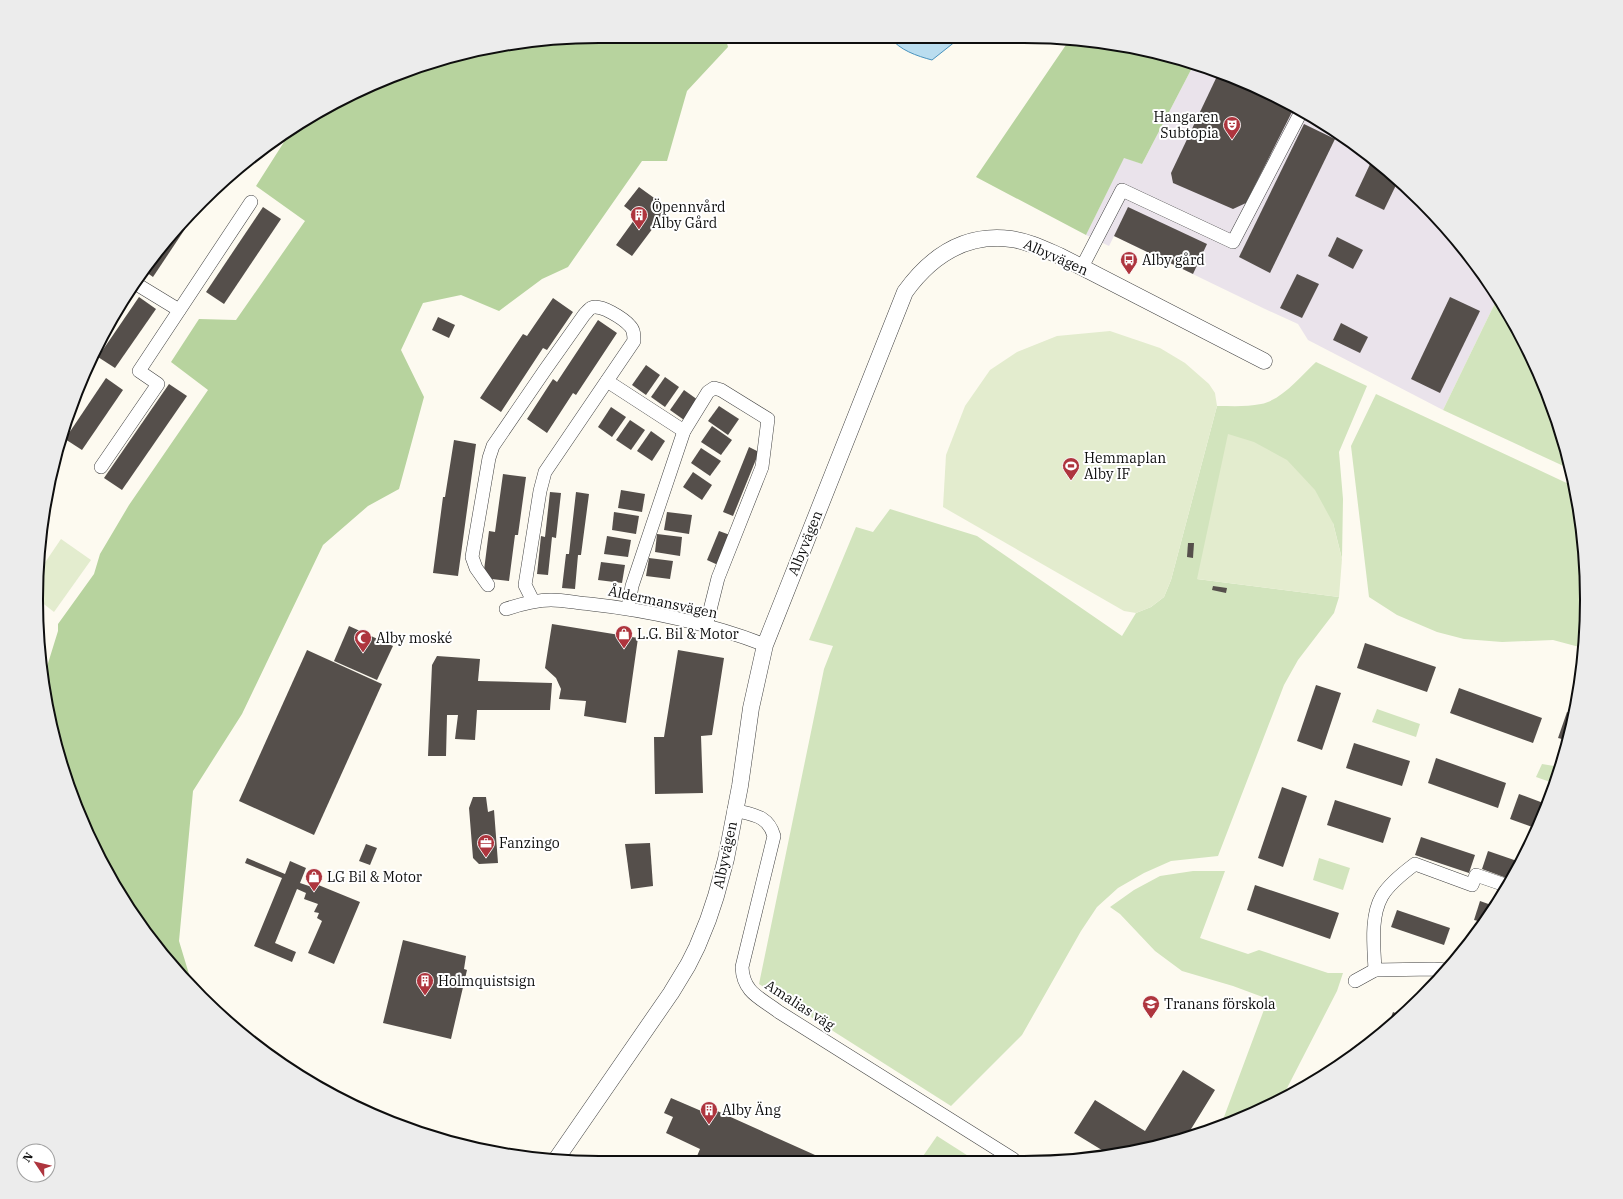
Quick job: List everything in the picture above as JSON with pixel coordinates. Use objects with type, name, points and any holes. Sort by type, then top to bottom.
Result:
[{"type":"street","points":[[1082,268],[1122,190],[1233,242],[1299,116]]},
{"type":"street","points":[[102,467],[158,384],[139,371],[251,202]]},
{"type":"street","name":"Albyvägen","points":[[559,1155],[688,965],[708,920],[726,859],[734,810],[740,786],[751,708],[764,645],[905,292],[915,279],[938,257],[956,246],[973,240],[1011,239],[1032,244],[1082,268],[1264,361]]},
{"type":"street","points":[[140,286],[179,310]]},
{"type":"street","points":[[488,585],[476,568],[472,558],[491,452],[507,425],[584,315],[591,308],[598,307],[606,309],[630,326],[634,334],[634,340],[545,472],[540,491],[525,585],[533,601]]},
{"type":"street","points":[[607,381],[684,431]]},
{"type":"street","points":[[628,608],[632,586],[684,431],[708,392],[714,388],[721,390],[768,419],[762,467],[718,578],[706,626]]},
{"type":"street","name":"Åldermansvägen","points":[[506,609],[533,601],[551,600],[628,608],[706,626],[748,638],[764,645]]},
{"type":"street","name":"Amalias väg","points":[[734,810],[765,819],[772,828],[774,836],[742,968],[742,978],[750,992],[779,1012],[1008,1156]]},
{"type":"street","points":[[1375,970],[1375,917],[1382,896],[1396,879],[1415,864],[1472,885],[1476,875],[1501,884]]},
{"type":"street","points":[[1355,981],[1375,970],[1439,969]]},
{"type":"shaded area","points":[[1191,69],[1236,85],[1270,100],[1333,137],[1362,158],[1417,206],[1442,233],[1465,261],[1495,304],[1443,410],[1308,340],[1298,324],[1114,236],[1109,246],[1086,235],[1124,157],[1142,164]]},
{"type":"green space","points":[[727,43],[728,47],[687,91],[667,161],[642,161],[568,267],[542,279],[499,311],[461,295],[423,303],[401,350],[424,397],[399,489],[368,506],[323,545],[242,714],[193,791],[179,941],[189,975],[158,938],[137,909],[100,846],[85,812],[62,744],[54,708],[47,666],[58,631],[58,624],[94,574],[100,554],[129,505],[208,390],[171,362],[199,319],[236,320],[305,221],[256,186],[285,141],[290,137],[353,100],[387,85],[455,62],[527,48],[563,44]]},
{"type":"green space","points":[[1066,45],[1132,54],[1168,62],[1191,69],[1142,164],[1124,158],[1086,235],[976,177]]},
{"type":"green space","points":[[1495,304],[1523,353],[1538,387],[1563,466],[1443,410]]},
{"type":"green space","name":"Hemmaplan Alby IF","points":[[1110,331],[1160,348],[1185,363],[1209,384],[1215,393],[1217,406],[1171,580],[1164,597],[1151,607],[1136,613],[1124,611],[943,507],[946,455],[965,406],[990,370],[1017,352],[1057,336]]},
{"type":"green space","points":[[1316,362],[1367,386],[1339,452],[1343,499],[1342,559],[1333,523],[1197,579],[1339,597],[1334,613],[1298,660],[1284,685],[1218,856],[1171,861],[1144,873],[1118,888],[1097,907],[1081,931],[1022,1035],[951,1106],[759,984],[824,669],[833,646],[809,640],[856,527],[873,532],[890,509],[977,536],[1122,636],[1136,613],[1151,607],[1164,597],[1171,580],[1217,406],[1250,406],[1269,402],[1284,393]]},
{"type":"green space","points":[[1376,394],[1567,483],[1575,527],[1579,563],[1580,600],[1578,647],[1553,640],[1502,642],[1464,639],[1437,632],[1397,615],[1369,597],[1351,446]]},
{"type":"green space","points":[[1228,434],[1254,442],[1287,460],[1315,490],[1333,523],[1342,559],[1339,597],[1197,579]]},
{"type":"green space","points":[[61,539],[91,560],[54,612],[43,603],[44,564]]},
{"type":"green space","points":[[1377,709],[1420,724],[1416,737],[1372,722]]},
{"type":"green space","points":[[1542,764],[1554,766],[1549,781],[1536,777]]},
{"type":"green space","points":[[1319,858],[1350,868],[1343,890],[1313,880]]},
{"type":"green space","points":[[1193,871],[1225,871],[1200,938],[1248,954],[1259,950],[1328,973],[1343,973],[1337,991],[1286,1090],[1270,1099],[1223,1118],[1268,999],[1233,986],[1182,971],[1155,951],[1120,914],[1110,907],[1134,890],[1160,876]]},
{"type":"green space","points":[[937,1136],[968,1156],[923,1156]]},
{"type":"water","points":[[895,43],[953,43],[932,60],[914,54]]},
{"type":"building","name":"Hangaren Subtopia","points":[[1216,78],[1270,100],[1292,112],[1246,203],[1233,209],[1173,183],[1171,173]]},
{"type":"building","points":[[1304,124],[1335,139],[1270,273],[1239,257]]},
{"type":"building","points":[[1370,164],[1396,186],[1384,210],[1355,196]]},
{"type":"building","name":"Öpennvård Alby Gård","points":[[639,187],[668,208],[632,256],[616,245],[637,216],[624,206]]},
{"type":"building","points":[[263,207],[281,219],[224,304],[206,292]]},
{"type":"building","points":[[1128,207],[1207,244],[1193,274],[1114,236]]},
{"type":"building","points":[[185,229],[185,229],[153,277],[149,274]]},
{"type":"building","points":[[1337,237],[1363,250],[1353,269],[1328,256]]},
{"type":"building","points":[[1297,274],[1319,284],[1302,318],[1280,308]]},
{"type":"building","points":[[139,297],[156,309],[115,368],[99,356]]},
{"type":"building","points":[[1450,297],[1480,311],[1440,393],[1411,379]]},
{"type":"building","points":[[553,298],[573,312],[547,350],[543,348],[501,412],[480,398],[523,334],[527,336]]},
{"type":"building","points":[[438,317],[455,325],[449,338],[432,330]]},
{"type":"building","points":[[598,320],[617,333],[576,395],[573,393],[547,433],[527,419],[553,379],[557,382]]},
{"type":"building","points":[[1341,323],[1368,337],[1360,353],[1333,340]]},
{"type":"building","points":[[646,365],[660,375],[646,395],[632,385]]},
{"type":"building","points":[[665,377],[679,387],[665,407],[651,397]]},
{"type":"building","points":[[106,378],[123,390],[82,450],[67,440],[69,433]]},
{"type":"building","points":[[169,384],[187,396],[122,490],[104,478]]},
{"type":"building","points":[[684,390],[698,400],[684,420],[670,410]]},
{"type":"building","points":[[719,406],[739,419],[728,435],[708,421]]},
{"type":"building","points":[[611,407],[626,417],[612,437],[598,427]]},
{"type":"building","points":[[630,420],[645,430],[631,450],[616,440]]},
{"type":"building","points":[[712,426],[732,440],[721,455],[701,442]]},
{"type":"building","points":[[651,431],[665,441],[652,461],[637,451]]},
{"type":"building","points":[[454,440],[476,444],[458,576],[433,573],[443,497],[445,497]]},
{"type":"building","points":[[749,447],[759,452],[733,516],[723,512]]},
{"type":"building","points":[[701,448],[721,461],[710,476],[691,463]]},
{"type":"building","points":[[693,472],[712,485],[702,500],[683,487]]},
{"type":"building","points":[[503,474],[526,477],[518,535],[515,535],[509,581],[483,578],[489,531],[495,532]]},
{"type":"building","points":[[621,490],[645,494],[642,512],[618,508]]},
{"type":"building","points":[[550,492],[561,493],[556,538],[552,537],[548,575],[537,574],[541,536],[545,537]]},
{"type":"building","points":[[576,492],[589,494],[581,555],[578,555],[575,589],[562,588],[566,554],[569,554]]},
{"type":"building","points":[[614,512],[639,516],[636,534],[612,530]]},
{"type":"building","points":[[667,512],[692,515],[689,534],[664,530]]},
{"type":"building","points":[[719,531],[730,535],[718,565],[707,560]]},
{"type":"building","points":[[657,534],[682,537],[680,556],[655,552]]},
{"type":"building","points":[[607,536],[631,540],[628,557],[604,554]]},
{"type":"building","points":[[1188,543],[1194,543],[1193,558],[1187,557]]},
{"type":"building","points":[[649,558],[673,561],[670,579],[646,576]]},
{"type":"building","points":[[601,562],[625,565],[622,583],[598,580]]},
{"type":"building","points":[[1213,586],[1227,588],[1226,593],[1212,590]]},
{"type":"building","points":[[552,624],[638,638],[626,723],[584,716],[586,701],[559,699],[561,689],[556,678],[545,668]]},
{"type":"building","name":"Alby moské","points":[[349,626],[393,646],[377,680],[334,661]]},
{"type":"building","points":[[1365,643],[1436,667],[1427,692],[1357,668]]},
{"type":"building","points":[[307,650],[382,684],[314,835],[239,801]]},
{"type":"building","points":[[678,650],[724,658],[712,735],[701,736],[703,793],[655,794],[654,737],[664,737]]},
{"type":"building","points":[[437,656],[480,659],[478,681],[552,683],[550,710],[477,710],[475,740],[455,739],[458,715],[447,715],[446,756],[428,756],[432,665]]},
{"type":"building","points":[[1316,685],[1341,693],[1322,750],[1297,741]]},
{"type":"building","points":[[1459,688],[1542,718],[1533,743],[1450,713]]},
{"type":"building","points":[[1567,712],[1568,712],[1562,739],[1558,738]]},
{"type":"building","points":[[1354,743],[1410,761],[1402,786],[1346,768]]},
{"type":"building","points":[[1436,758],[1506,783],[1498,808],[1428,783]]},
{"type":"building","points":[[1282,787],[1307,796],[1283,867],[1258,858]]},
{"type":"building","points":[[1519,794],[1541,802],[1531,827],[1510,819]]},
{"type":"building","points":[[473,797],[486,797],[488,812],[494,810],[498,863],[479,864],[473,858],[469,808]]},
{"type":"building","points":[[1335,800],[1391,818],[1383,843],[1327,825]]},
{"type":"building","points":[[1421,837],[1475,855],[1469,873],[1415,855]]},
{"type":"building","points":[[650,843],[653,886],[631,889],[625,844]]},
{"type":"building","points":[[366,844],[377,848],[370,865],[359,861]]},
{"type":"building","points":[[1488,851],[1515,860],[1505,878],[1482,869]]},
{"type":"building","points":[[247,858],[285,874],[290,861],[306,868],[300,883],[309,886],[311,882],[360,902],[334,964],[308,953],[322,921],[317,918],[319,913],[314,912],[318,904],[304,899],[306,893],[297,889],[275,943],[296,952],[292,962],[254,946],[282,878],[245,863]]},
{"type":"building","points":[[1255,885],[1339,913],[1330,939],[1247,910]]},
{"type":"building","points":[[1480,901],[1489,904],[1477,921],[1474,920]]},
{"type":"building","points":[[1397,910],[1450,928],[1444,945],[1391,927]]},
{"type":"building","name":"Holmquistsign","points":[[403,940],[466,956],[464,969],[467,970],[451,1039],[383,1023]]},
{"type":"building","points":[[1183,1070],[1215,1090],[1191,1130],[1168,1137],[1102,1150],[1074,1133],[1095,1100],[1145,1131]]},
{"type":"building","name":"Alby Äng","points":[[671,1098],[713,1116],[715,1110],[815,1155],[697,1156],[700,1149],[666,1133],[673,1117],[664,1113]]},
{"type":"place","name":"Hangaren Subtopia","points":[[1232,140]]},
{"type":"place","name":"Öpennvård Alby Gård","points":[[639,230]]},
{"type":"place","name":"Alby gård","points":[[1129,275]]},
{"type":"place","name":"Hemmaplan Alby IF","points":[[1071,481]]},
{"type":"place","name":"L.G. Bil & Motor","points":[[624,649]]},
{"type":"place","name":"Alby moské","points":[[363,653]]},
{"type":"place","name":"Fanzingo","points":[[486,858]]},
{"type":"place","name":"LG Bil & Motor","points":[[314,892]]},
{"type":"place","name":"Holmquistsign","points":[[425,996]]},
{"type":"place","name":"Tranans förskola","points":[[1151,1019]]},
{"type":"place","name":"Alby Äng","points":[[709,1125]]}]
